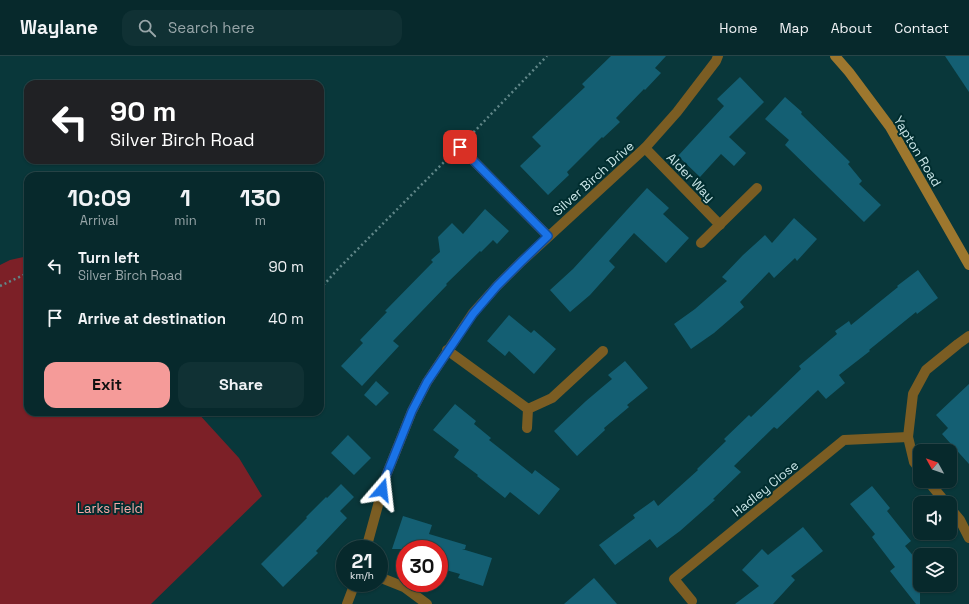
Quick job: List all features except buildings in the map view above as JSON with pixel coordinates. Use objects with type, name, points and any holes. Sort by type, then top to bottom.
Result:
[{"type":"main road","name":"Yapton Road","points":[[834,56],[849,72],[890,126],[969,265]]},
{"type":"street","name":"Silver Birch Drive","points":[[368,540],[386,476],[412,411],[427,382],[447,350],[473,314],[497,286],[548,236],[645,148],[677,112],[716,61],[718,56]]},
{"type":"street","points":[[460,147],[548,236]]},
{"type":"street","name":"Alder Way","points":[[645,148],[720,224]]},
{"type":"street","points":[[701,243],[757,188]]},
{"type":"street","points":[[913,458],[908,437],[913,394],[926,370],[969,336]]},
{"type":"street","points":[[447,350],[528,409]]},
{"type":"street","points":[[528,409],[552,398],[603,351]]},
{"type":"street","points":[[527,428],[528,409]]},
{"type":"street","name":"Hadley Close","points":[[692,601],[674,579],[844,440],[908,437]]},
{"type":"street","points":[[934,488],[940,496]]},
{"type":"street","points":[[957,516],[969,538]]},
{"type":"street","points":[[388,581],[404,587],[427,604]]},
{"type":"street","points":[[347,604],[352,592]]},
{"type":"path","points":[[324,285],[548,56]]},
{"type":"path","points":[[0,286],[24,275]]},
{"type":"green space","name":"Larks Field","points":[[24,257],[24,416],[201,416],[239,458],[262,496],[151,604],[0,604],[0,265],[10,260]]},
{"type":"route","points":[[382,490],[386,476],[412,411],[427,382],[447,350],[473,314],[497,286],[548,236],[460,147]]}]
